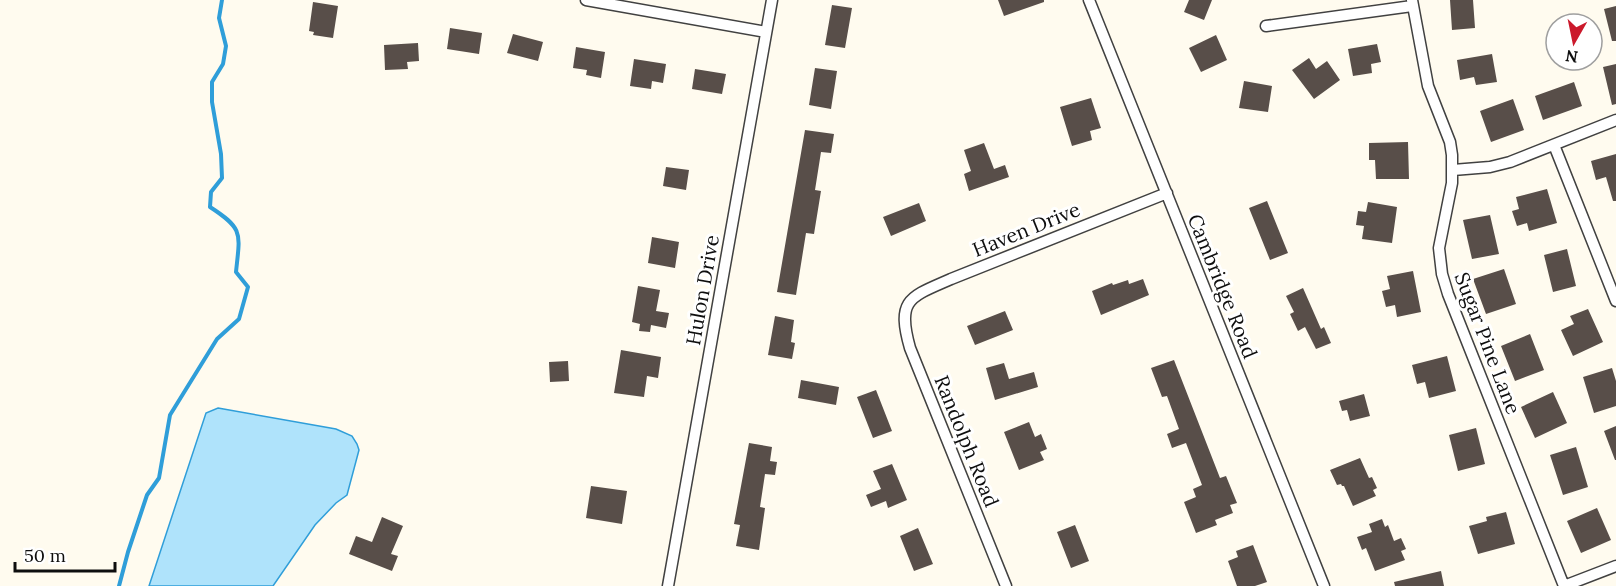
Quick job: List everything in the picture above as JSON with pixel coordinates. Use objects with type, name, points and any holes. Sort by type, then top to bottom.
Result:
[{"type":"street","points":[[586,0],[766,33]]},
{"type":"street","name":"Hulon Drive","points":[[668,586],[772,0]]},
{"type":"street","name":"Cambridge Road","points":[[1089,0],[1324,586]]},
{"type":"street","points":[[1266,27],[1412,3]]},
{"type":"street","name":"Sugar Pine Lane","points":[[1412,3],[1428,86],[1450,142],[1453,170],[1439,248],[1442,274],[1564,586]]},
{"type":"street","points":[[1453,170],[1490,167],[1510,162],[1616,120]]},
{"type":"street","points":[[1554,145],[1616,301]]},
{"type":"street","name":"Haven Drive","points":[[906,308],[918,293],[1167,193]]},
{"type":"street","name":"Randolph Road","points":[[906,308],[904,325],[910,348],[1006,586]]},
{"type":"street","points":[[1564,586],[1616,566]]},
{"type":"water","points":[[218,408],[336,429],[352,436],[359,450],[347,495],[315,525],[273,586],[149,586],[206,413]]},
{"type":"building","points":[[998,0],[1044,0],[1044,2],[1004,16]]},
{"type":"building","points":[[1189,0],[1212,0],[1204,20],[1184,12]]},
{"type":"building","points":[[1450,0],[1473,0],[1475,28],[1452,30]]},
{"type":"building","points":[[313,2],[338,6],[333,38],[313,35],[314,32],[309,31]]},
{"type":"building","points":[[832,5],[852,8],[845,48],[825,45]]},
{"type":"building","points":[[1616,6],[1616,41],[1612,41],[1604,9]]},
{"type":"building","points":[[450,28],[482,33],[479,54],[447,49]]},
{"type":"building","points":[[513,34],[543,42],[538,61],[507,53]]},
{"type":"building","points":[[1216,35],[1227,60],[1201,72],[1189,48]]},
{"type":"building","points":[[418,43],[419,61],[407,62],[408,69],[385,70],[384,45]]},
{"type":"building","points":[[1377,44],[1381,62],[1371,64],[1372,73],[1353,76],[1348,49]]},
{"type":"building","points":[[576,47],[605,52],[601,78],[586,75],[587,70],[573,68]]},
{"type":"building","points":[[1492,54],[1497,82],[1476,85],[1474,77],[1460,80],[1457,60]]},
{"type":"building","points":[[1309,58],[1316,69],[1327,61],[1340,80],[1314,99],[1292,70]]},
{"type":"building","points":[[634,59],[666,64],[663,83],[652,81],[651,89],[630,86]]},
{"type":"building","points":[[1616,64],[1616,104],[1612,105],[1604,67]]},
{"type":"building","points":[[815,68],[837,71],[831,109],[809,105]]},
{"type":"building","points":[[695,69],[726,74],[722,94],[692,89]]},
{"type":"building","points":[[1244,81],[1272,86],[1268,112],[1239,108]]},
{"type":"building","points":[[1574,82],[1582,106],[1543,120],[1535,96]]},
{"type":"building","points":[[1091,98],[1101,128],[1090,131],[1092,140],[1072,146],[1060,107]]},
{"type":"building","points":[[1513,99],[1524,130],[1491,142],[1480,111]]},
{"type":"building","points":[[805,130],[834,134],[831,153],[821,152],[815,190],[821,191],[814,234],[806,233],[796,295],[777,292]]},
{"type":"building","points":[[1408,142],[1409,179],[1376,179],[1375,160],[1369,160],[1369,143]]},
{"type":"building","points":[[984,143],[994,169],[1005,165],[1009,177],[969,191],[964,174],[971,171],[964,150]]},
{"type":"building","points":[[1616,154],[1616,201],[1613,201],[1606,177],[1596,180],[1591,161]]},
{"type":"building","points":[[666,167],[689,170],[686,190],[663,186]]},
{"type":"building","points":[[1547,189],[1557,223],[1529,231],[1527,223],[1517,226],[1512,211],[1519,209],[1516,197]]},
{"type":"building","points":[[1267,201],[1288,253],[1270,260],[1249,208]]},
{"type":"building","points":[[1368,202],[1397,207],[1392,243],[1362,239],[1364,226],[1356,225],[1358,211],[1366,212]]},
{"type":"building","points":[[919,203],[926,221],[891,236],[883,217]]},
{"type":"building","points":[[1490,215],[1499,254],[1472,259],[1463,220]]},
{"type":"building","points":[[652,237],[679,242],[675,268],[648,263]]},
{"type":"building","points":[[1567,249],[1576,286],[1553,292],[1544,255]]},
{"type":"building","points":[[1504,269],[1516,304],[1486,314],[1473,279]]},
{"type":"building","points":[[1413,271],[1421,312],[1397,317],[1395,305],[1386,307],[1382,291],[1390,289],[1387,276]]},
{"type":"building","points":[[1143,279],[1149,295],[1101,315],[1092,291],[1112,283],[1113,285],[1128,280],[1129,284]]},
{"type":"building","points":[[638,286],[660,290],[656,311],[669,313],[666,328],[651,325],[650,332],[639,331],[640,324],[632,322]]},
{"type":"building","points":[[1303,288],[1321,329],[1324,327],[1331,343],[1316,349],[1305,327],[1298,331],[1290,314],[1294,312],[1286,296]]},
{"type":"building","points":[[1588,309],[1603,342],[1573,356],[1561,330],[1574,324],[1570,316]]},
{"type":"building","points":[[1005,311],[1013,330],[975,345],[967,326]]},
{"type":"building","points":[[775,316],[794,320],[791,342],[795,343],[792,359],[768,355]]},
{"type":"building","points":[[1530,334],[1544,370],[1515,381],[1501,346]]},
{"type":"building","points":[[621,350],[661,357],[658,378],[647,376],[644,397],[614,393]]},
{"type":"building","points":[[1447,356],[1456,391],[1429,398],[1425,382],[1417,384],[1412,365]]},
{"type":"building","points":[[1174,360],[1220,478],[1226,476],[1237,503],[1230,505],[1233,513],[1215,520],[1217,525],[1196,533],[1184,502],[1196,497],[1193,489],[1202,485],[1186,443],[1172,448],[1167,434],[1179,429],[1167,396],[1162,397],[1151,368]]},
{"type":"building","points":[[568,361],[569,381],[550,382],[549,362]]},
{"type":"building","points":[[1004,363],[1009,379],[1034,372],[1038,387],[995,400],[986,368]]},
{"type":"building","points":[[1612,368],[1616,381],[1616,406],[1594,413],[1583,377]]},
{"type":"building","points":[[801,380],[839,387],[836,405],[798,398]]},
{"type":"building","points":[[876,390],[892,431],[873,438],[857,397]]},
{"type":"building","points":[[1553,392],[1567,423],[1535,438],[1521,407]]},
{"type":"building","points":[[1364,394],[1370,416],[1350,421],[1347,410],[1342,411],[1339,401]]},
{"type":"building","points":[[1029,422],[1035,437],[1041,434],[1047,449],[1040,452],[1044,460],[1019,470],[1004,432]]},
{"type":"building","points":[[1616,426],[1616,460],[1615,460],[1604,431]]},
{"type":"building","points":[[1476,428],[1485,464],[1458,471],[1449,435]]},
{"type":"building","points":[[749,443],[772,447],[770,461],[777,462],[775,475],[765,474],[760,507],[765,508],[759,550],[736,546],[740,525],[734,524]]},
{"type":"building","points":[[1576,447],[1588,487],[1563,495],[1550,455]]},
{"type":"building","points":[[1360,458],[1369,478],[1372,477],[1377,488],[1373,490],[1376,496],[1353,506],[1344,486],[1337,485],[1330,470]]},
{"type":"building","points":[[892,464],[907,500],[888,508],[886,501],[871,507],[866,495],[881,489],[873,471]]},
{"type":"building","points":[[591,486],[627,491],[622,524],[586,518]]},
{"type":"building","points":[[1597,508],[1611,540],[1581,553],[1567,521]]},
{"type":"building","points":[[1506,512],[1515,544],[1478,554],[1469,526],[1487,521],[1486,517]]},
{"type":"building","points":[[382,517],[403,526],[391,554],[398,556],[392,571],[349,554],[356,536],[372,542]]},
{"type":"building","points":[[1382,519],[1385,527],[1388,525],[1394,541],[1401,538],[1406,549],[1401,551],[1405,560],[1375,571],[1366,548],[1362,550],[1357,537],[1372,532],[1369,524]]},
{"type":"building","points":[[1075,525],[1089,561],[1071,568],[1057,532]]},
{"type":"building","points":[[918,528],[933,564],[914,571],[900,536]]},
{"type":"building","points":[[1253,545],[1267,582],[1255,586],[1237,586],[1228,561],[1238,557],[1236,551]]},
{"type":"building","points":[[1441,571],[1444,586],[1395,586],[1394,582]]},
{"type":"waterway","points":[[119,586],[147,495],[159,478],[170,415],[217,339],[239,319],[248,287],[236,272],[237,233],[229,221],[210,207],[211,192],[222,178],[221,154],[212,102],[212,82],[223,64],[226,46],[219,18],[222,0]]}]
